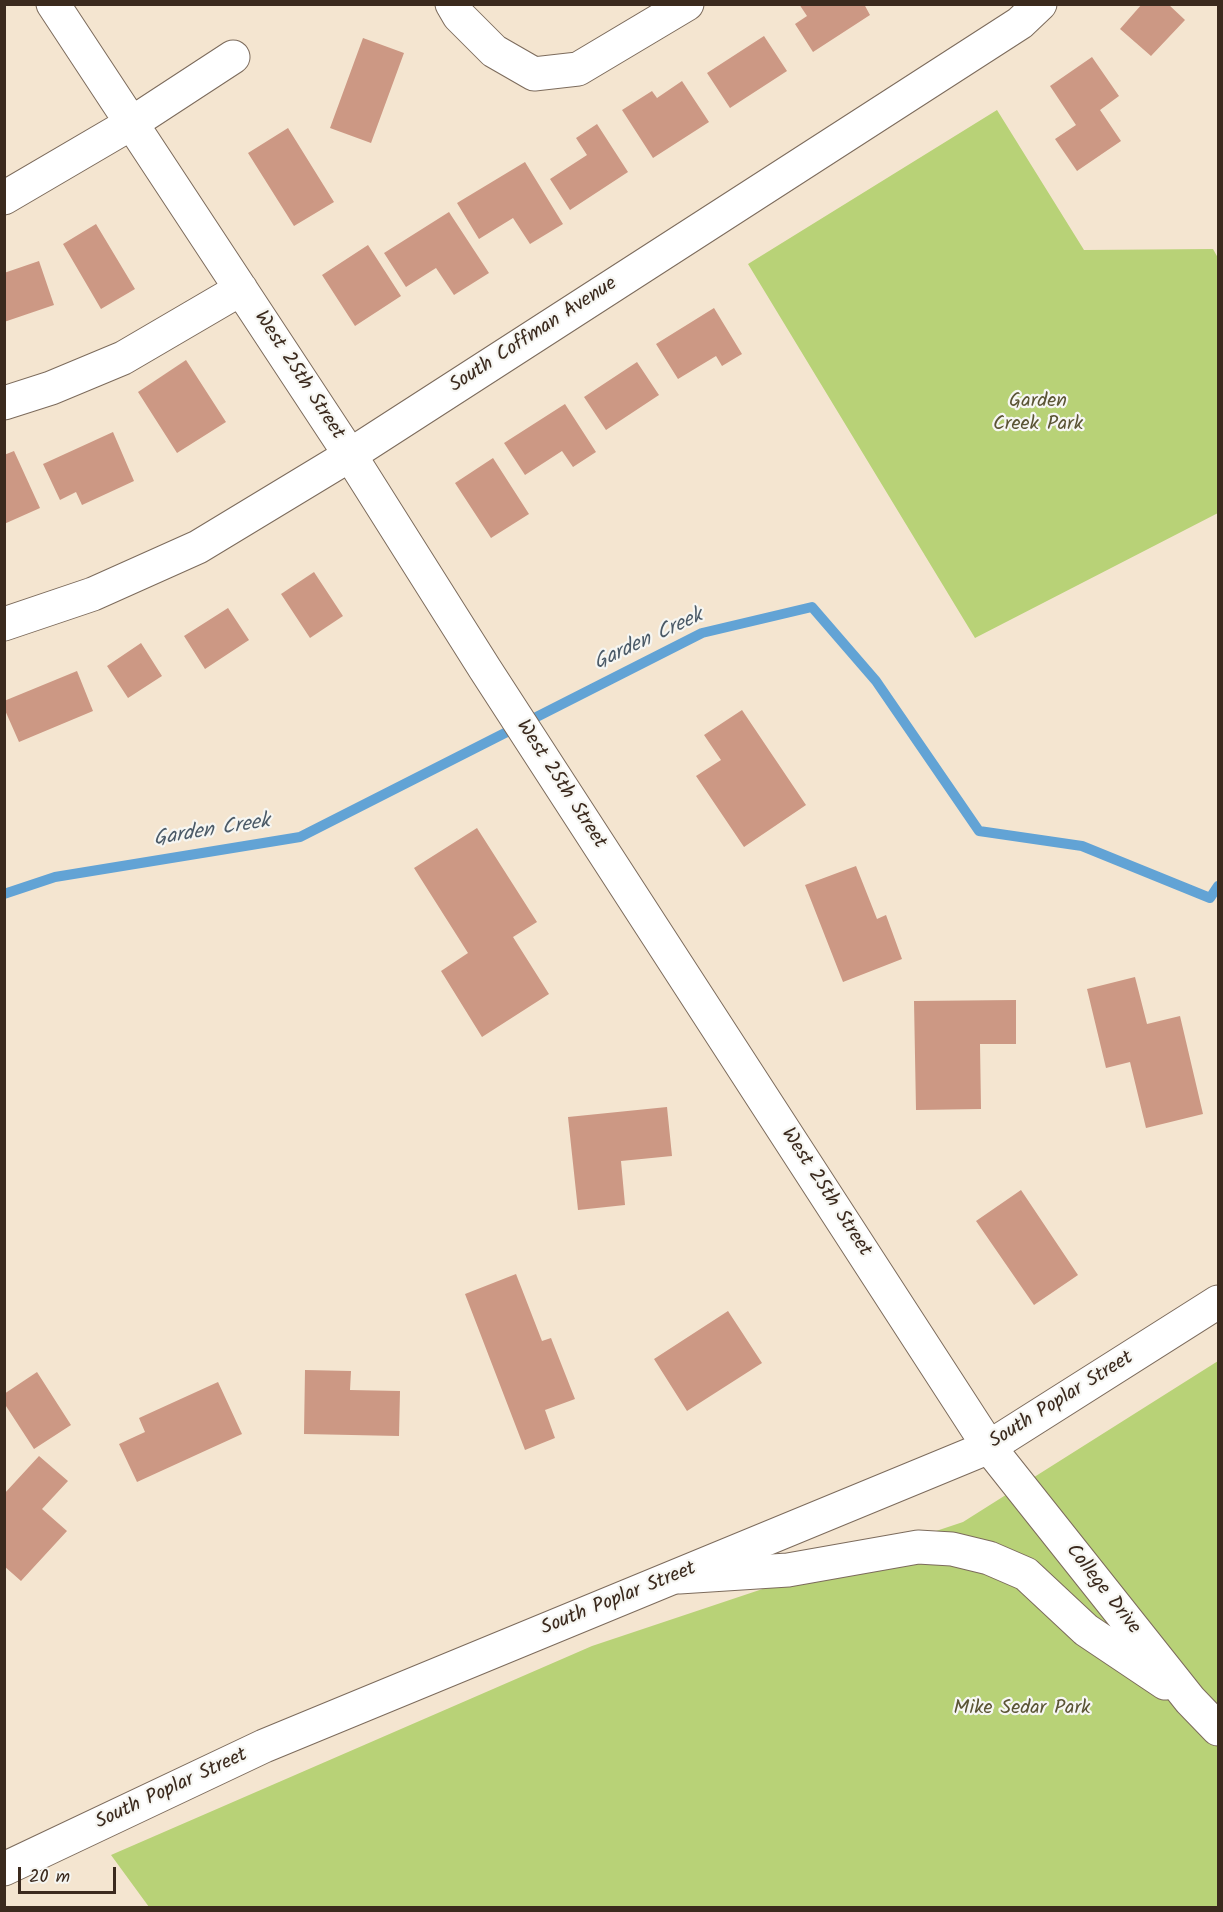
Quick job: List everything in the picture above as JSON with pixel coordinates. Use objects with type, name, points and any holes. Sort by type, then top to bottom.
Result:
[{"type":"street","name":"West 25th Street","points":[[53,4],[350,455],[550,770],[989,1447]]},
{"type":"street","points":[[452,4],[459,16],[494,51],[534,74],[578,69],[687,4]]},
{"type":"street","name":"South Coffman Avenue","points":[[4,624],[93,594],[198,547],[350,455],[1000,36],[1040,4]]},
{"type":"street","points":[[4,198],[132,123],[233,57]]},
{"type":"street","points":[[4,403],[51,388],[123,358],[241,289]]},
{"type":"street","name":"South Poplar Street","points":[[4,1869],[264,1746],[989,1447],[1218,1302]]},
{"type":"street","name":"College Drive","points":[[989,1447],[1190,1700],[1218,1729]]},
{"type":"street","points":[[674,1577],[788,1570],[918,1547],[952,1549],[989,1558],[1026,1574],[1086,1630],[1190,1700]]},
{"type":"green space","name":"Garden Creek Park","points":[[997,110],[1084,250],[1213,249],[1218,258],[1218,513],[975,638],[748,264]]},
{"type":"green space","name":"Mike Sedar Park","points":[[1218,1361],[1218,1907],[149,1907],[111,1855],[592,1646],[963,1522]]},
{"type":"building","points":[[799,4],[864,4],[870,15],[813,52],[795,24],[807,16]]},
{"type":"building","points":[[1142,4],[1168,4],[1185,20],[1151,56],[1120,29]]},
{"type":"building","points":[[764,36],[787,71],[730,108],[707,73]]},
{"type":"building","points":[[363,38],[404,53],[371,143],[330,128]]},
{"type":"building","points":[[1092,57],[1119,96],[1100,110],[1121,141],[1077,171],[1055,139],[1076,125],[1050,86]]},
{"type":"building","points":[[682,81],[709,122],[653,158],[622,110],[652,91],[657,98]]},
{"type":"building","points":[[597,124],[628,172],[570,210],[550,179],[587,155],[576,138]]},
{"type":"building","points":[[288,128],[334,202],[294,226],[248,153]]},
{"type":"building","points":[[525,162],[563,224],[530,244],[513,218],[479,239],[457,203]]},
{"type":"building","points":[[449,212],[489,273],[454,295],[436,268],[406,287],[384,253]]},
{"type":"building","points":[[96,224],[135,289],[101,309],[63,244]]},
{"type":"building","points":[[368,245],[401,296],[355,326],[322,275]]},
{"type":"building","points":[[39,261],[54,305],[4,322],[4,273]]},
{"type":"building","points":[[714,308],[742,354],[722,366],[716,356],[678,379],[656,344]]},
{"type":"building","points":[[186,360],[226,422],[177,453],[138,392]]},
{"type":"building","points":[[637,362],[659,395],[606,430],[584,397]]},
{"type":"building","points":[[565,404],[596,452],[573,467],[562,451],[525,475],[504,443]]},
{"type":"building","points":[[113,432],[134,481],[82,505],[76,492],[60,500],[43,464]]},
{"type":"building","points":[[14,451],[40,508],[4,524],[4,455]]},
{"type":"building","points":[[493,458],[529,514],[491,538],[455,483]]},
{"type":"building","points":[[314,572],[343,616],[310,638],[281,594]]},
{"type":"building","points":[[228,608],[249,640],[205,669],[184,636]]},
{"type":"building","points":[[141,643],[162,676],[128,698],[107,666]]},
{"type":"building","points":[[77,671],[93,711],[19,742],[4,708],[4,701]]},
{"type":"building","points":[[742,710],[806,805],[744,847],[696,776],[721,760],[704,735]]},
{"type":"building","points":[[477,828],[537,922],[513,937],[549,994],[482,1037],[441,971],[468,953],[414,868]]},
{"type":"building","points":[[856,866],[877,919],[886,915],[902,959],[843,982],[805,885]]},
{"type":"building","points":[[1135,977],[1147,1024],[1180,1016],[1203,1114],[1146,1128],[1130,1062],[1106,1068],[1087,989]]},
{"type":"building","points":[[1016,1000],[1016,1044],[980,1044],[981,1109],[916,1110],[914,1001]]},
{"type":"building","points":[[667,1107],[672,1156],[621,1161],[625,1205],[578,1210],[568,1117]]},
{"type":"building","points":[[1021,1190],[1078,1275],[1034,1305],[976,1221]]},
{"type":"building","points":[[516,1274],[542,1341],[551,1338],[575,1399],[545,1410],[555,1438],[525,1450],[465,1294]]},
{"type":"building","points":[[728,1311],[762,1363],[687,1411],[654,1359]]},
{"type":"building","points":[[305,1370],[351,1371],[350,1390],[400,1391],[399,1436],[304,1434]]},
{"type":"building","points":[[37,1372],[71,1425],[34,1449],[4,1403],[4,1394]]},
{"type":"building","points":[[218,1382],[242,1434],[137,1482],[119,1444],[145,1432],[139,1418]]},
{"type":"building","points":[[39,1456],[68,1481],[42,1509],[67,1531],[21,1581],[4,1566],[4,1494]]},
{"type":"waterway","name":"Garden Creek","points":[[4,894],[55,877],[300,837],[702,633],[812,607],[876,681],[979,831],[1082,846],[1210,898],[1218,886]]}]
